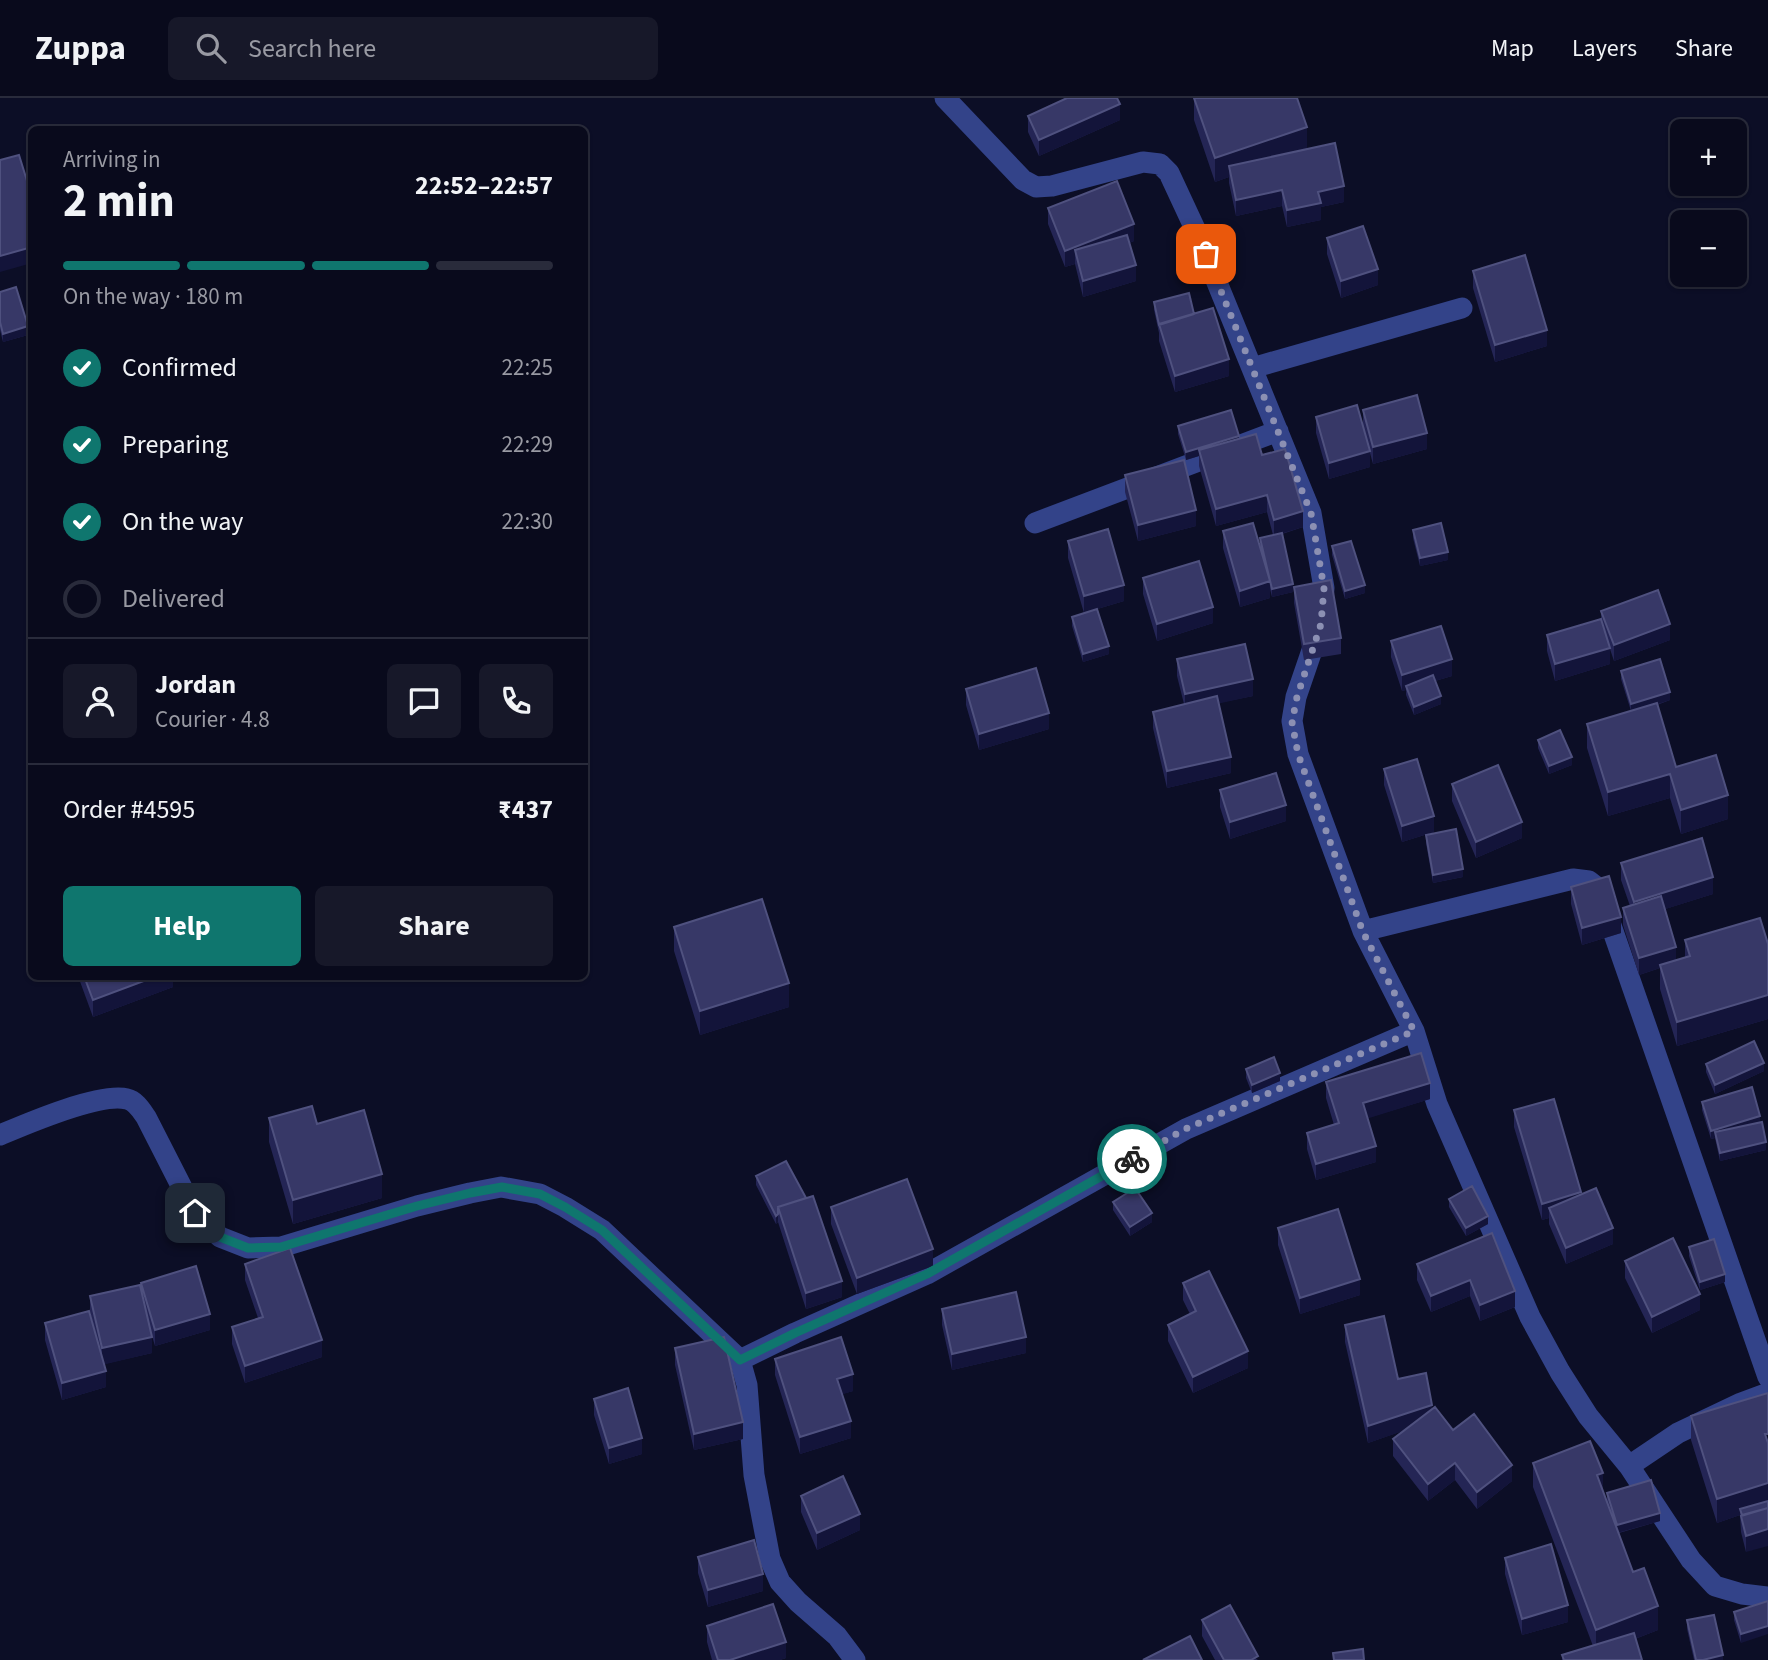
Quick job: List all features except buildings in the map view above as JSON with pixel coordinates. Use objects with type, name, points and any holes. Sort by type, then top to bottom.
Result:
[{"type":"street","points":[[945,98],[1023,180],[1036,187],[1052,186],[1143,162],[1160,163],[1169,173],[1196,231],[1311,513],[1324,588],[1321,624],[1297,697],[1292,722],[1298,754],[1363,932],[1414,1031],[1437,1104],[1530,1317],[1560,1372],[1588,1416],[1629,1466],[1691,1560],[1714,1586],[1742,1594],[1768,1597]]},
{"type":"street","points":[[1252,368],[1462,308]]},
{"type":"street","points":[[1035,523],[1278,431]]},
{"type":"street","points":[[1363,932],[1573,879],[1589,881],[1598,888],[1768,1377]]},
{"type":"street","points":[[740,1360],[927,1274],[1185,1129],[1414,1031]]},
{"type":"street","points":[[0,1135],[79,1106],[110,1099],[127,1099],[138,1106],[146,1117],[195,1213],[220,1237],[248,1248],[281,1247],[417,1206],[502,1187],[540,1194],[565,1207],[602,1230],[740,1360],[747,1385],[754,1475],[770,1559],[780,1582],[798,1602],[837,1636],[855,1660]]},
{"type":"street","points":[[1629,1466],[1678,1433],[1768,1393]]},
{"type":"way so far","points":[[1132,1159],[1185,1129],[1414,1031],[1363,932],[1298,754],[1292,722],[1297,697],[1321,624],[1324,588],[1319,549],[1311,513],[1206,254]]},
{"type":"route","points":[[195,1213],[220,1237],[248,1248],[281,1247],[470,1193],[502,1187],[540,1194],[602,1230],[740,1360],[927,1274],[1132,1159]]}]
